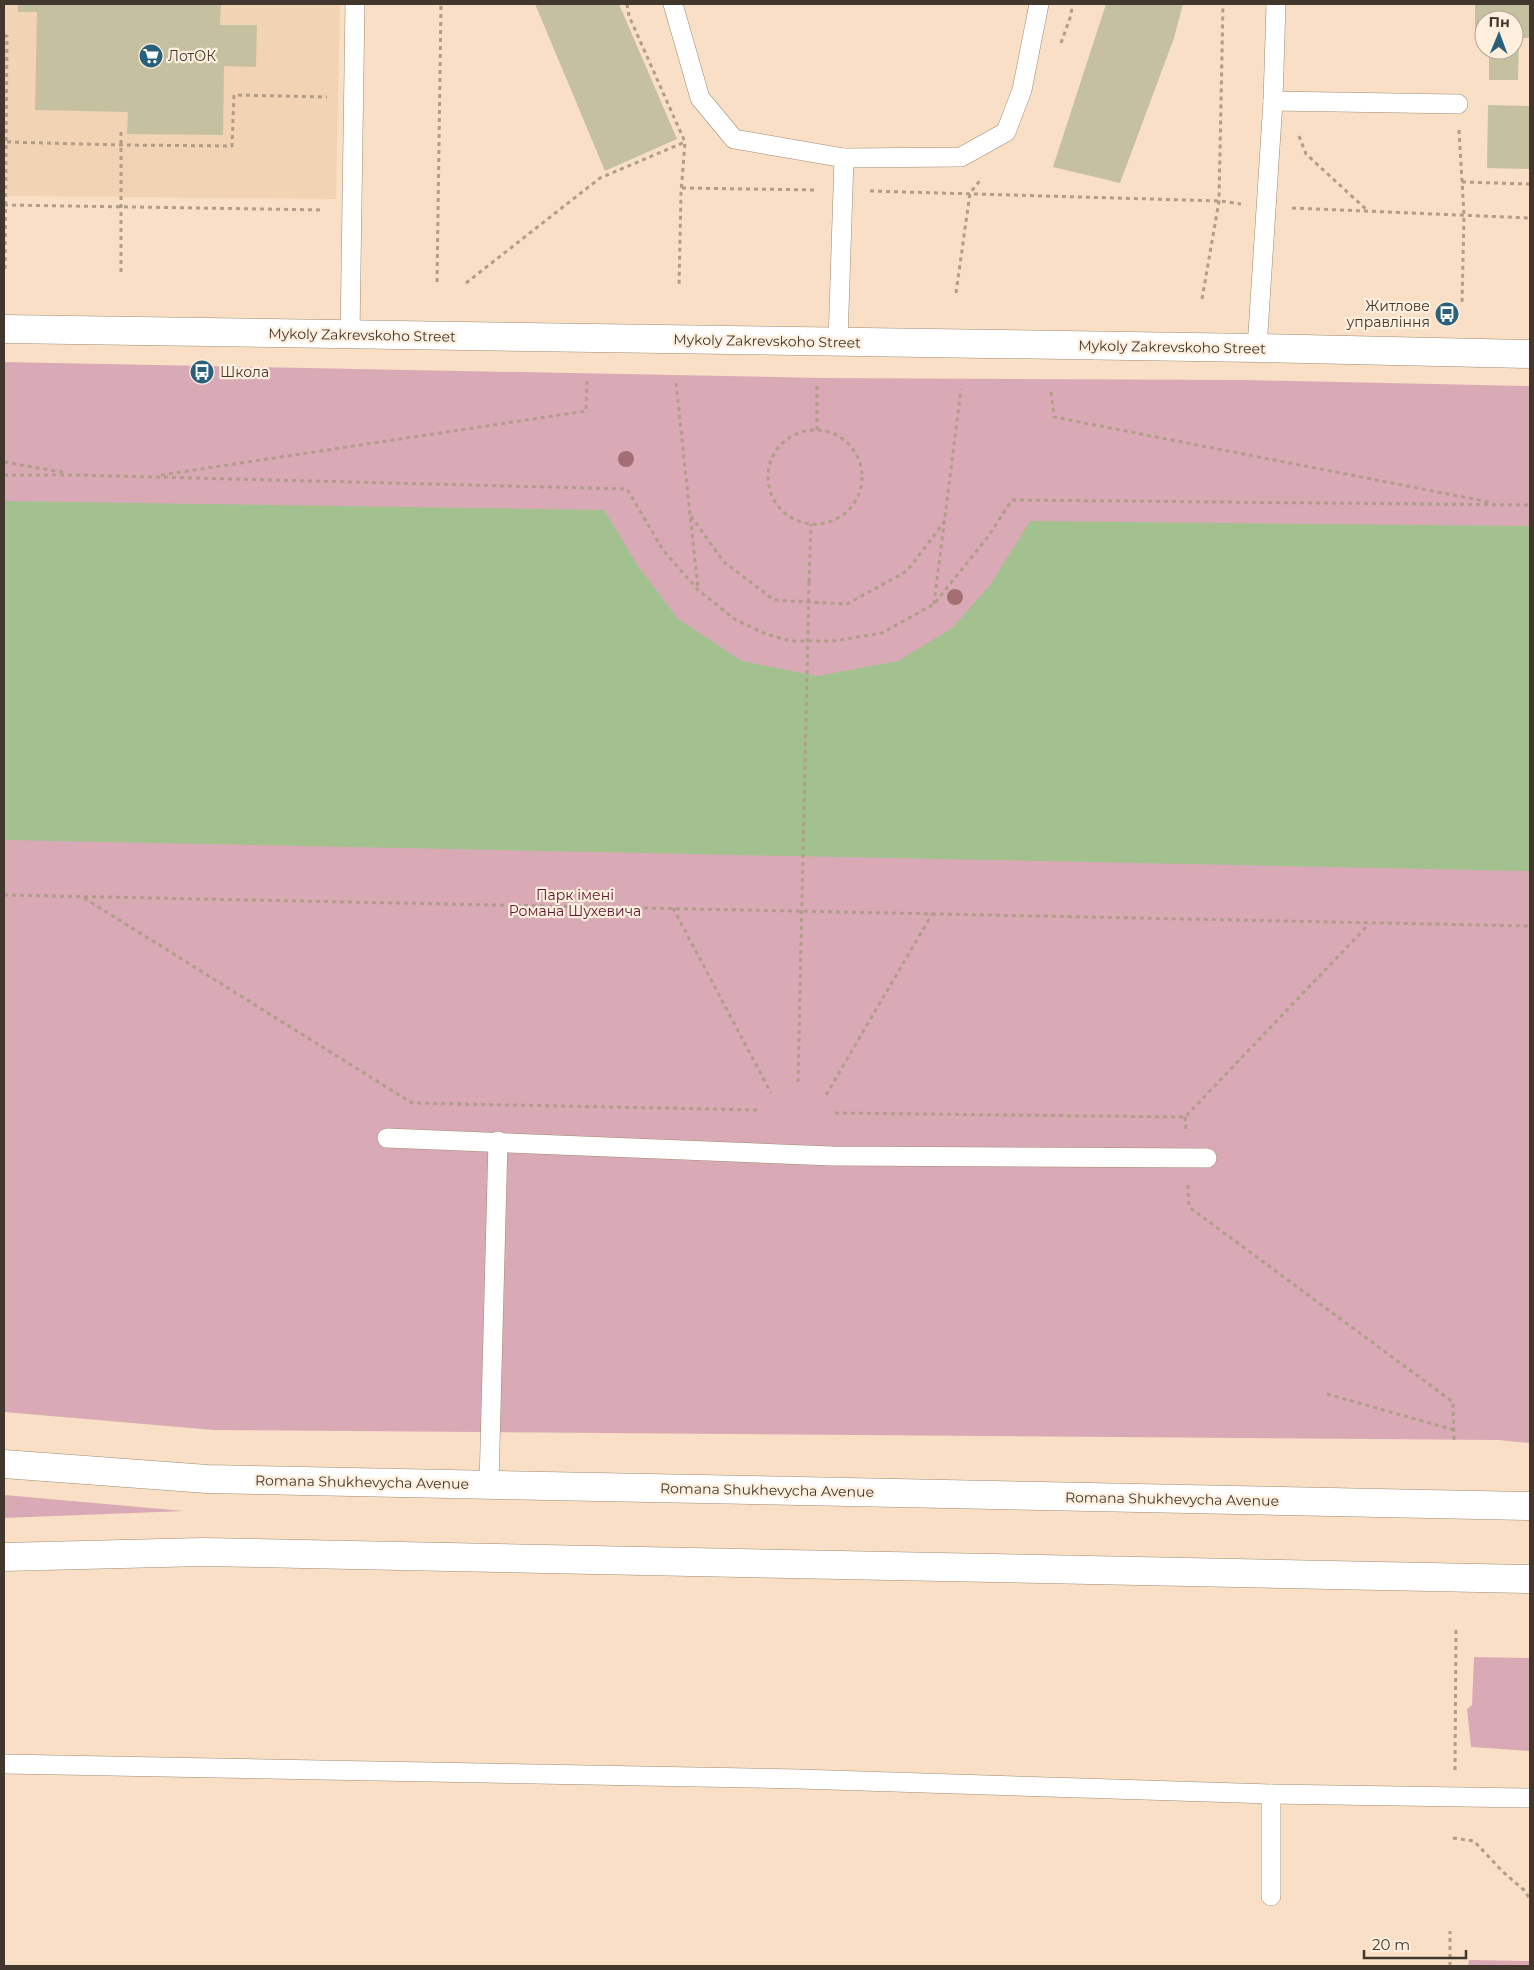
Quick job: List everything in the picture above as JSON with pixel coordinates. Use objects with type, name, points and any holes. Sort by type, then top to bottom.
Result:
[{"type":"main road","name":"Mykoly Zakrevskoho Street","points":[[4,329],[1257,348],[1530,354]]},
{"type":"main road","name":"Romana Shukhevycha Avenue","points":[[4,1464],[207,1479],[1530,1506]]},
{"type":"main road","points":[[4,1557],[202,1552],[1530,1579]]},
{"type":"lane","points":[[350,335],[355,4]]},
{"type":"lane","points":[[673,4],[700,98],[734,138],[844,158],[961,157],[1006,132],[1022,90],[1040,4]]},
{"type":"lane","points":[[1257,348],[1266,207],[1279,101],[1276,4]]},
{"type":"lane","points":[[1279,101],[1458,104]]},
{"type":"lane","points":[[838,342],[844,158]]},
{"type":"lane","points":[[387,1138],[832,1156],[1207,1158]]},
{"type":"lane","points":[[489,1485],[498,1141]]},
{"type":"lane","points":[[4,1764],[789,1778],[1271,1794],[1530,1798]]},
{"type":"lane","points":[[1271,1794],[1271,1896]]},
{"type":"path","points":[[437,282],[441,4]]},
{"type":"path","points":[[627,4],[629,16],[685,142],[679,287]]},
{"type":"path","points":[[1202,299],[1219,201],[1223,4]]},
{"type":"path","points":[[4,36],[7,36],[5,273]]},
{"type":"path","points":[[7,142],[122,146],[232,146],[234,95],[354,97]]},
{"type":"path","points":[[1279,101],[1306,154],[1369,211]]},
{"type":"path","points":[[1458,104],[1464,215],[1462,304]]},
{"type":"path","points":[[121,132],[121,275]]},
{"type":"path","points":[[466,283],[600,178],[685,142]]},
{"type":"path","points":[[1462,182],[1530,184]]},
{"type":"path","points":[[682,188],[1219,201],[1266,207],[1530,218]]},
{"type":"path","points":[[5,205],[352,210]]},
{"type":"path","points":[[150,476],[586,411],[587,381]]},
{"type":"path","points":[[676,383],[692,516],[698,590]]},
{"type":"path","points":[[817,384],[817,430]]},
{"type":"path","points":[[934,604],[961,389]]},
{"type":"path","points":[[1051,392],[1054,417],[1497,504]]},
{"type":"path","points":[[817,430],[830,433],[843,440],[854,451],[860,464],[862,479],[859,494],[852,507],[840,517],[826,523],[811,524],[796,520],[783,511],[773,499],[768,483],[769,467],[775,453],[785,441],[799,433],[817,430]]},
{"type":"path","points":[[4,462],[75,475]]},
{"type":"path","points":[[4,475],[150,476],[627,489],[663,550],[698,590],[736,620],[766,634],[790,641],[833,641],[882,633],[934,604],[987,538],[1012,500],[1530,505]]},
{"type":"path","points":[[692,516],[724,562],[774,600],[847,604],[907,571],[944,521]]},
{"type":"path","points":[[798,1082],[811,524]]},
{"type":"path","points":[[4,895],[1530,926]]},
{"type":"path","points":[[83,898],[412,1104],[759,1110]]},
{"type":"path","points":[[672,908],[771,1093]]},
{"type":"path","points":[[826,1095],[932,914]]},
{"type":"path","points":[[1369,924],[1185,1117],[1188,1207],[1453,1402],[1454,1441]]},
{"type":"path","points":[[835,1112],[1185,1117]]},
{"type":"path","points":[[1327,1394],[1454,1430]]},
{"type":"path","points":[[1455,1770],[1456,1628]]},
{"type":"path","points":[[1453,1838],[1474,1841],[1503,1872],[1524,1890],[1530,1900]]},
{"type":"path","points":[[1450,1931],[1450,1966]]},
{"type":"shaded area","points":[[4,4],[340,4],[336,199],[4,196]]},
{"type":"shaded area","points":[[4,501],[604,510],[638,566],[678,619],[742,661],[817,676],[898,661],[952,628],[990,585],[1030,521],[1530,526],[1530,871],[4,840]]},
{"type":"green space","name":"Парк імені Романа Шухевича","points":[[4,362],[822,378],[1242,380],[1530,386],[1530,1443],[1498,1440],[214,1430],[4,1412]]},
{"type":"green space","points":[[4,1495],[184,1511],[4,1518]]},
{"type":"green space","points":[[1474,1657],[1530,1658],[1530,1751],[1471,1747],[1467,1709],[1472,1705]]},
{"type":"green space","points":[[1469,1960],[1530,1961],[1530,1966],[1468,1966]]},
{"type":"building","points":[[18,4],[221,4],[220,25],[257,25],[256,67],[224,66],[223,135],[127,134],[128,112],[35,110],[37,12],[18,12]]},
{"type":"building","points":[[535,4],[619,4],[677,139],[605,171]]},
{"type":"building","points":[[1106,4],[1183,4],[1174,38],[1120,183],[1053,167]]},
{"type":"building","points":[[1475,4],[1530,4],[1530,38],[1524,38],[1524,10],[1475,10]]},
{"type":"building","points":[[1489,60],[1518,60],[1518,80],[1489,80]]},
{"type":"building","points":[[1488,105],[1530,106],[1530,169],[1487,168]]},
{"type":"place","name":"ЛотОК","points":[[151,56]]},
{"type":"place","name":"Житлове управління","points":[[1447,314]]},
{"type":"place","name":"Школа","points":[[202,372]]}]
